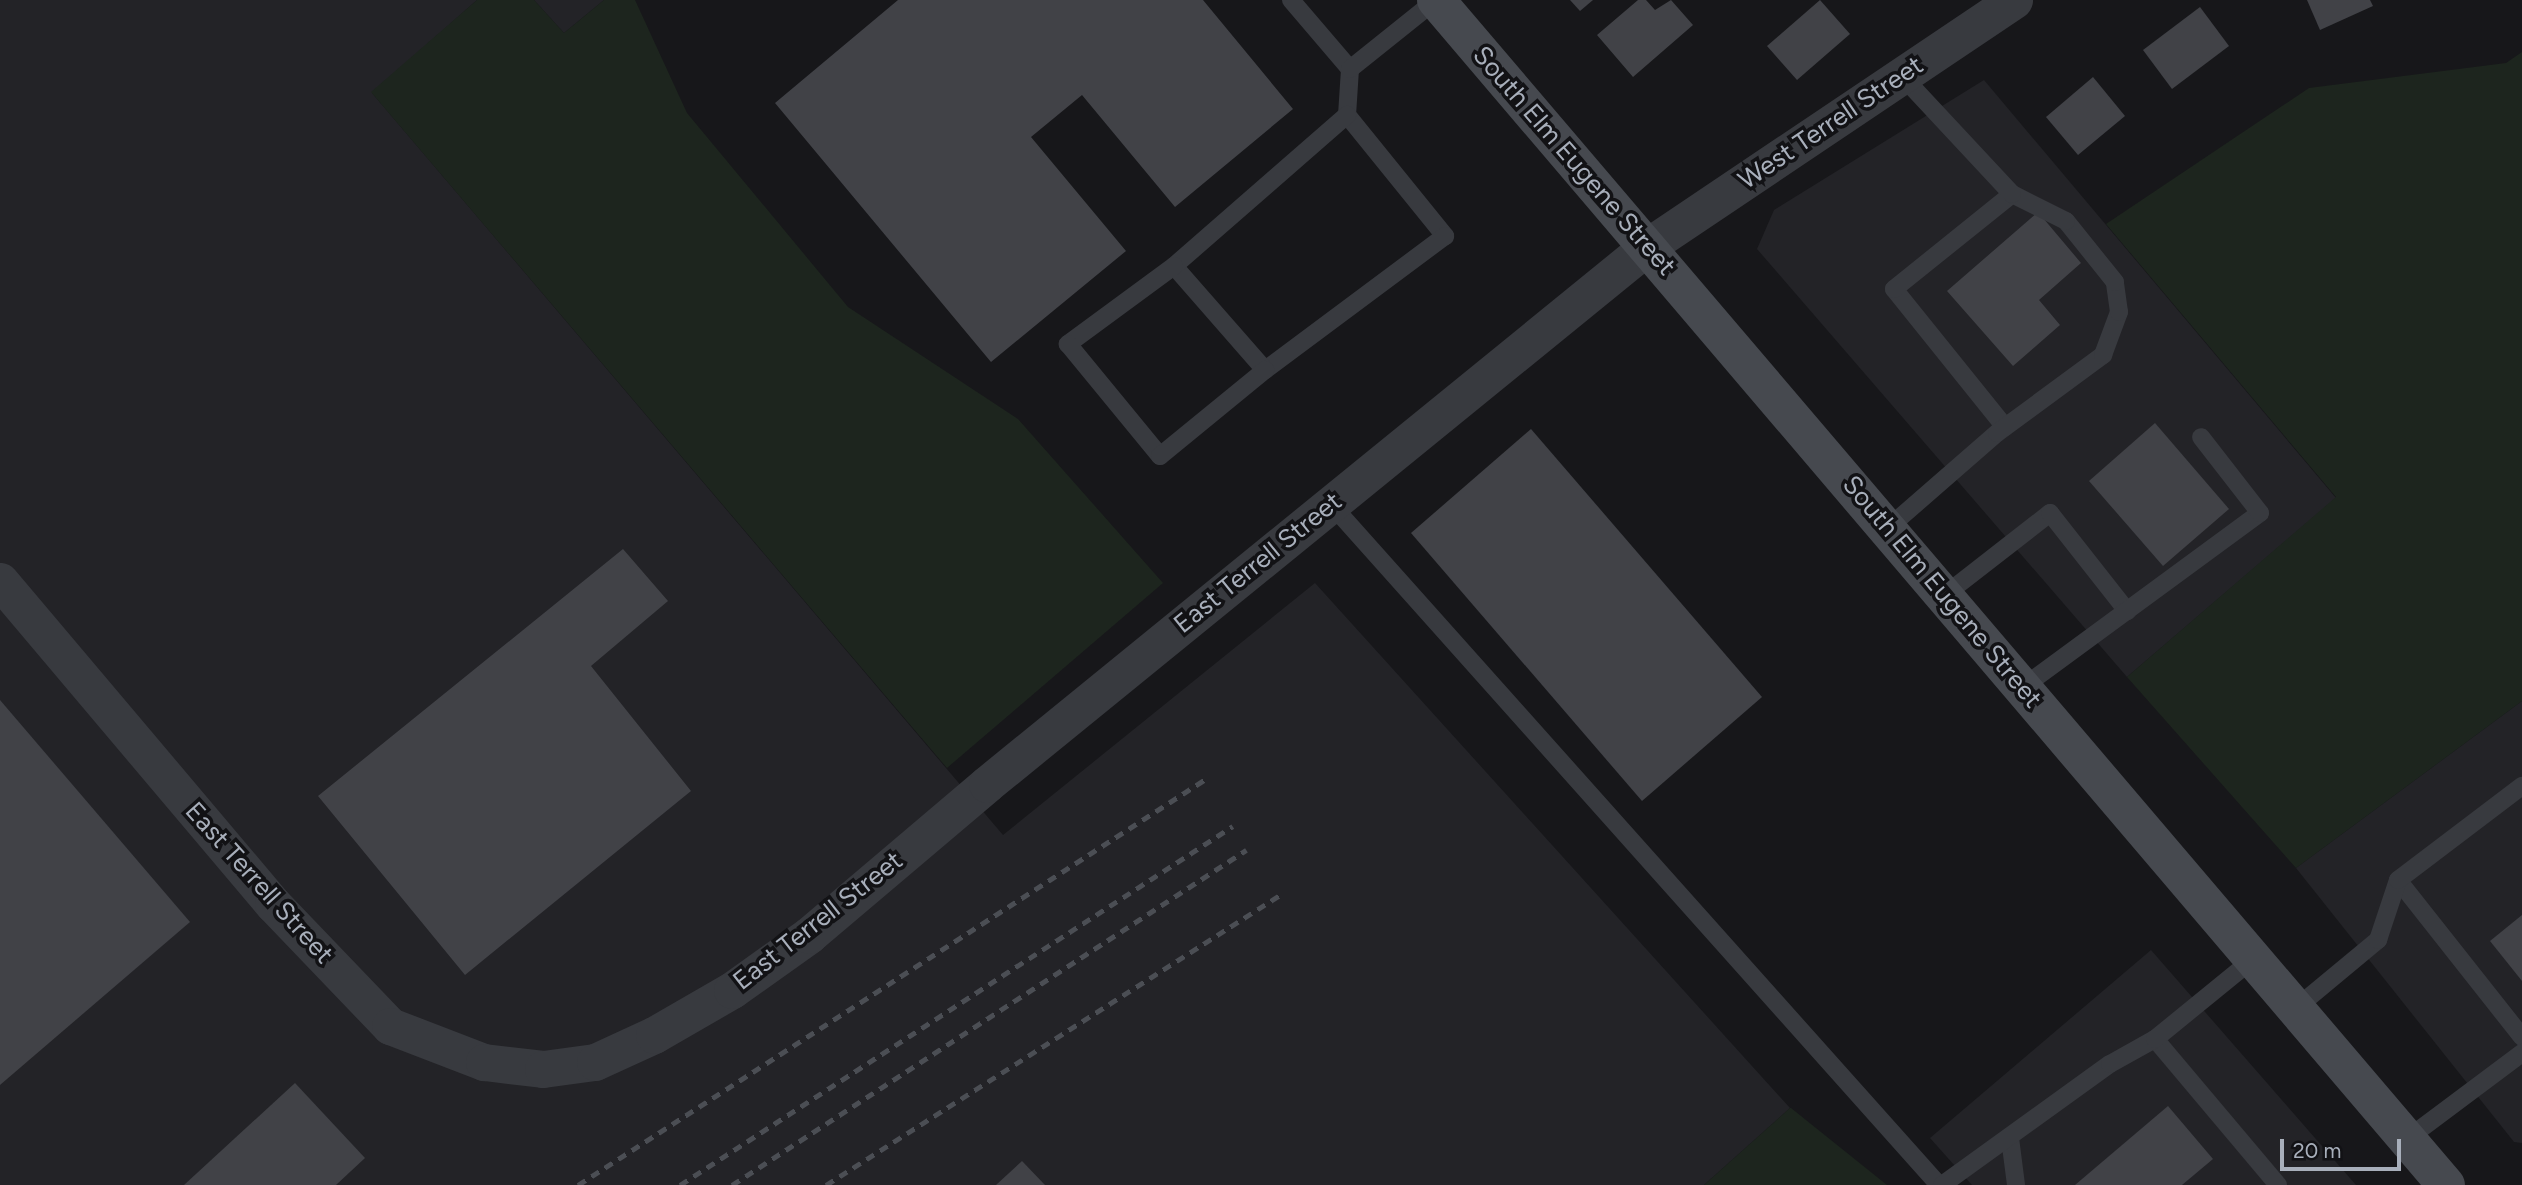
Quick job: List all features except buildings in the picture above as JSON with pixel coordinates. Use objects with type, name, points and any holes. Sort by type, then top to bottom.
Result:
[{"type":"main road","name":"South Elm Eugene Street","points":[[1436,0],[1946,594],[2446,1185]]},
{"type":"street","name":"West Terrell Street","points":[[1648,246],[2014,0]]},
{"type":"street","name":"East Terrell Street","points":[[0,581],[273,904],[390,1026],[484,1062],[542,1069],[595,1062],[654,1035],[732,990],[809,934],[1330,503],[1648,246]]},
{"type":"lane","points":[[1291,0],[1350,69],[1347,115],[1445,236],[1265,370],[1160,456],[1069,344],[1174,266],[1347,115]]},
{"type":"lane","points":[[1350,69],[1436,0]]},
{"type":"lane","points":[[1888,528],[2005,427],[2103,355],[2119,312],[2115,282],[2066,221],[2012,194],[1902,76]]},
{"type":"lane","points":[[2005,427],[1894,289],[2012,194]]},
{"type":"lane","points":[[1174,266],[1265,370]]},
{"type":"lane","points":[[2023,687],[2260,513],[2201,437]]},
{"type":"lane","points":[[1330,503],[1940,1185],[2010,1138],[2110,1064],[2155,1039],[2253,959]]},
{"type":"lane","points":[[1946,594],[2050,513],[2126,611]]},
{"type":"lane","points":[[2296,1008],[2378,940],[2398,880],[2522,786]]},
{"type":"lane","points":[[2398,880],[2522,1037]]},
{"type":"lane","points":[[2155,1039],[2278,1185]]},
{"type":"lane","points":[[2407,1139],[2522,1053]]},
{"type":"lane","points":[[2010,1138],[2016,1185]]},
{"type":"shaded area","points":[[0,0],[477,0],[372,93],[1003,835],[1315,583],[1790,1108],[1704,1185],[0,1185]]},
{"type":"shaded area","points":[[477,0],[534,0],[564,33],[604,0],[635,0],[687,113],[848,307],[1018,419],[1163,583],[947,768],[371,92]]},
{"type":"shaded area","points":[[534,0],[604,0],[564,33]]},
{"type":"shaded area","points":[[2522,52],[2522,701],[2296,868],[2127,677],[2336,497],[2106,224],[2309,88],[2506,63]]},
{"type":"shaded area","points":[[1984,80],[2336,498],[2127,677],[1757,249],[1774,210]]},
{"type":"shaded area","points":[[2522,701],[2522,1143],[2514,1142],[2296,868]]},
{"type":"shaded area","points":[[2151,950],[2356,1185],[1972,1185],[1930,1138]]},
{"type":"shaded area","points":[[1791,1108],[1887,1185],[1704,1185]]},
{"type":"railway","points":[[578,1185],[1209,777]]},
{"type":"railway","points":[[680,1185],[1233,826]]},
{"type":"railway","points":[[732,1185],[1246,850]]},
{"type":"railway","points":[[826,1185],[1280,895]]}]
